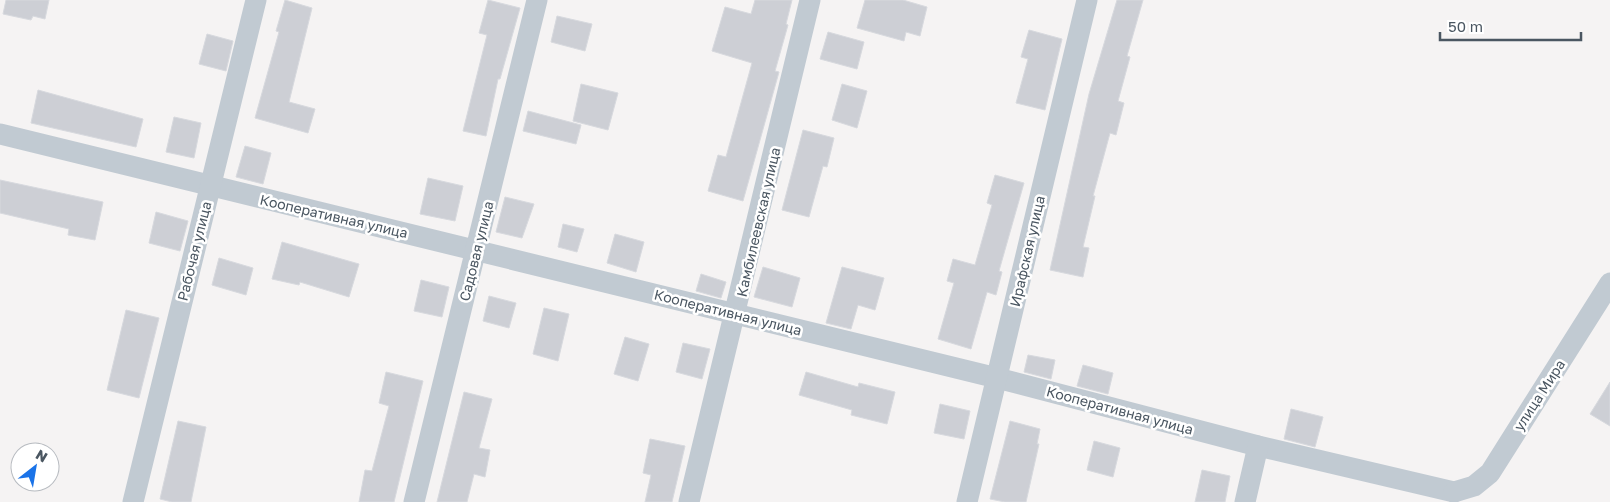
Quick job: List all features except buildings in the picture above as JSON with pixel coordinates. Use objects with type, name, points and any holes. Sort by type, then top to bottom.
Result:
[{"type":"street","name":"Рабочая улица","points":[[132,502],[256,0]]},
{"type":"street","name":"Садовая улица","points":[[414,502],[537,0]]},
{"type":"street","name":"Камбилеевская улица","points":[[689,502],[736,314],[810,0]]},
{"type":"street","name":"Ирафская улица","points":[[967,502],[1087,0]]},
{"type":"street","name":"Кооперативная улица","points":[[0,134],[997,378],[1452,497]]},
{"type":"street","name":"улица Мира","points":[[1452,497],[1474,486],[1490,473],[1610,283]]},
{"type":"street","points":[[1245,502],[1258,446]]}]
